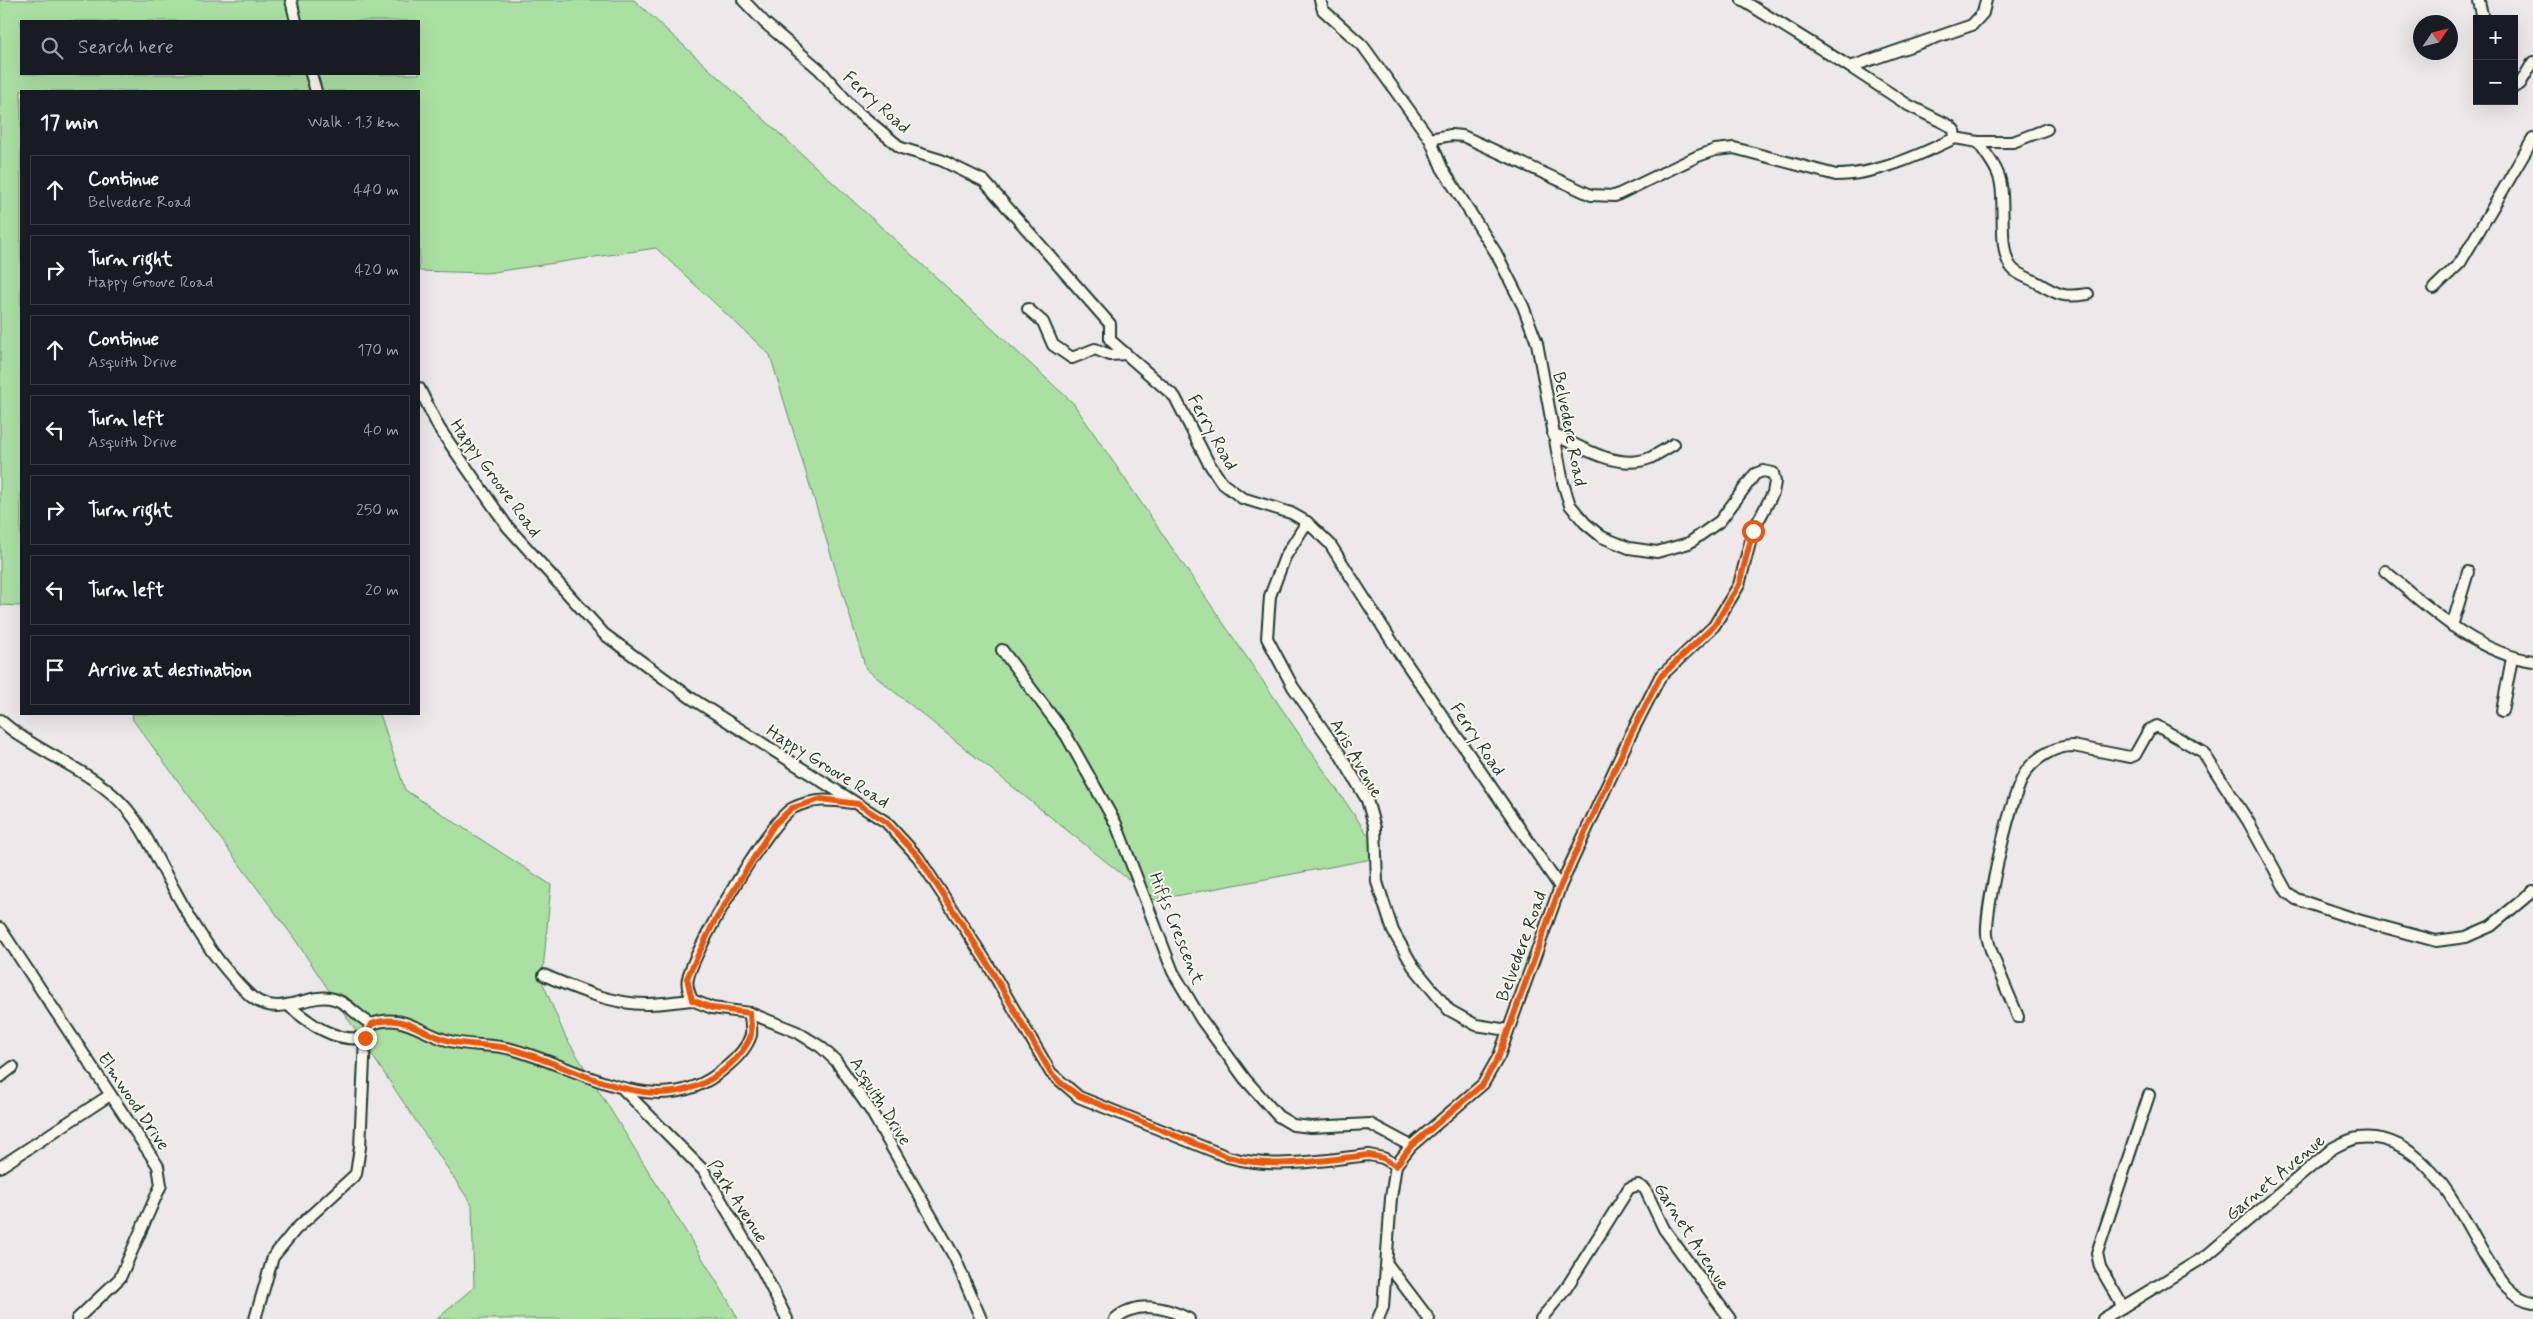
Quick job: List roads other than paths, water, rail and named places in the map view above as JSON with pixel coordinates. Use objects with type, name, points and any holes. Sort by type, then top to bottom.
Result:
[{"type":"street","points":[[291,0],[296,20]]},
{"type":"street","name":"Ferry Road","points":[[743,0],[765,23],[820,70],[853,108],[901,148],[941,160],[984,181],[1110,324],[1110,340],[1175,396],[1208,462],[1222,483],[1242,498],[1291,513],[1308,522],[1330,544],[1400,654],[1560,887]]},
{"type":"street","name":"Belvedere Road","points":[[1320,0],[1323,10],[1363,46],[1430,139],[1442,168],[1496,253],[1523,306],[1537,343],[1562,482],[1570,505],[1585,523],[1602,537],[1629,548],[1657,552],[1689,543],[1720,521],[1755,474],[1763,471],[1773,472],[1775,482],[1773,493],[1753,531],[1739,585],[1714,626],[1660,677],[1630,736],[1560,887],[1499,1056],[1483,1084],[1411,1146],[1396,1166],[1391,1198],[1388,1265],[1383,1307],[1378,1319]]},
{"type":"street","points":[[1742,0],[1908,105],[1950,126],[1954,130],[1955,138]]},
{"type":"street","points":[[1850,67],[1972,25],[1983,13],[1986,0]]},
{"type":"street","points":[[2479,2],[2482,15]]},
{"type":"street","points":[[2518,85],[2533,62]]},
{"type":"street","points":[[311,75],[316,90]]},
{"type":"street","points":[[1430,139],[1451,135],[1463,136],[1591,195],[1604,197],[1615,196],[1698,156],[1715,150],[1734,148],[1836,175],[1847,175],[1890,164],[1955,138],[1978,142],[2013,142],[2047,129]]},
{"type":"street","points":[[2434,288],[2460,263],[2533,139]]},
{"type":"street","points":[[1978,142],[1998,172],[2002,185],[2005,250],[2008,262],[2013,270],[2054,293],[2068,298],[2088,294]]},
{"type":"street","points":[[1028,309],[1043,322],[1053,345],[1072,358],[1095,349],[1110,355],[1126,354]]},
{"type":"street","name":"Happy Groove Road","points":[[420,390],[439,428],[506,526],[604,634],[690,698],[886,822],[918,856],[986,961],[1051,1073],[1079,1096],[1228,1157],[1251,1163],[1281,1164],[1369,1155],[1383,1158],[1396,1166]]},
{"type":"street","points":[[1553,434],[1602,456],[1624,462],[1648,459],[1674,444]]},
{"type":"street","name":"Aris Avenue","points":[[1308,522],[1286,557],[1270,596],[1267,638],[1293,687],[1338,751],[1367,800],[1375,828],[1377,882],[1393,931],[1413,966],[1449,1010],[1476,1025],[1508,1030]]},
{"type":"street","points":[[2385,571],[2452,626],[2512,658],[2533,661]]},
{"type":"street","points":[[2452,626],[2468,572]]},
{"type":"street","name":"Hiffs Crescent","points":[[1002,650],[1071,743],[1116,824],[1173,972],[1201,1019],[1245,1079],[1278,1116],[1292,1125],[1311,1127],[1370,1124],[1411,1146]]},
{"type":"street","points":[[2502,711],[2512,658]]},
{"type":"street","points":[[0,720],[39,749],[101,784],[116,797],[145,834],[190,918],[220,962],[254,998],[266,1004],[289,1006],[321,998],[333,998],[372,1024]]},
{"type":"street","points":[[2018,1017],[1987,937],[1987,914],[2012,807],[2027,770],[2041,756],[2064,746],[2130,757],[2136,755],[2149,730],[2157,726],[2203,752],[2248,821],[2287,892],[2296,899],[2358,920],[2436,941],[2466,937],[2490,926],[2533,891]]},
{"type":"street","points":[[544,975],[577,989],[634,1002],[648,1004],[692,1000],[687,978],[713,924],[774,825],[792,808],[821,799],[858,804]]},
{"type":"street","name":"Elmwood Drive","points":[[2,935],[158,1166],[161,1185],[120,1278],[77,1319]]},
{"type":"street","name":"Asquith Drive","points":[[692,1000],[712,1008],[750,1013],[797,1032],[820,1047],[844,1071],[955,1258],[982,1319]]},
{"type":"street","points":[[289,1006],[318,1028],[338,1038],[352,1040],[365,1038]]},
{"type":"street","points":[[255,1319],[262,1286],[272,1257],[295,1230],[356,1174],[360,1147],[365,1038],[372,1024],[389,1019],[409,1024],[444,1039],[513,1050],[624,1090],[672,1093],[688,1090],[714,1079],[738,1057],[751,1035],[750,1013]]},
{"type":"street","points":[[0,1077],[13,1068]]},
{"type":"street","name":"Park Avenue","points":[[624,1090],[703,1170],[759,1263],[787,1319]]},
{"type":"street","points":[[0,1167],[110,1095]]},
{"type":"street","points":[[2123,1307],[2100,1268],[2097,1253],[2149,1095]]},
{"type":"street","name":"Garnet Avenue","points":[[2102,1319],[2206,1256],[2333,1148],[2357,1138],[2378,1138],[2397,1142],[2429,1168],[2456,1206],[2497,1276],[2523,1300],[2533,1302]]},
{"type":"street","name":"Garnet Avenue","points":[[1541,1319],[1565,1290],[1629,1188],[1638,1185],[1645,1189],[1664,1229],[1730,1319]]},
{"type":"street","points":[[1388,1265],[1429,1319]]},
{"type":"street","points":[[1115,1319],[1122,1313],[1148,1306],[1172,1310],[1189,1319]]}]
